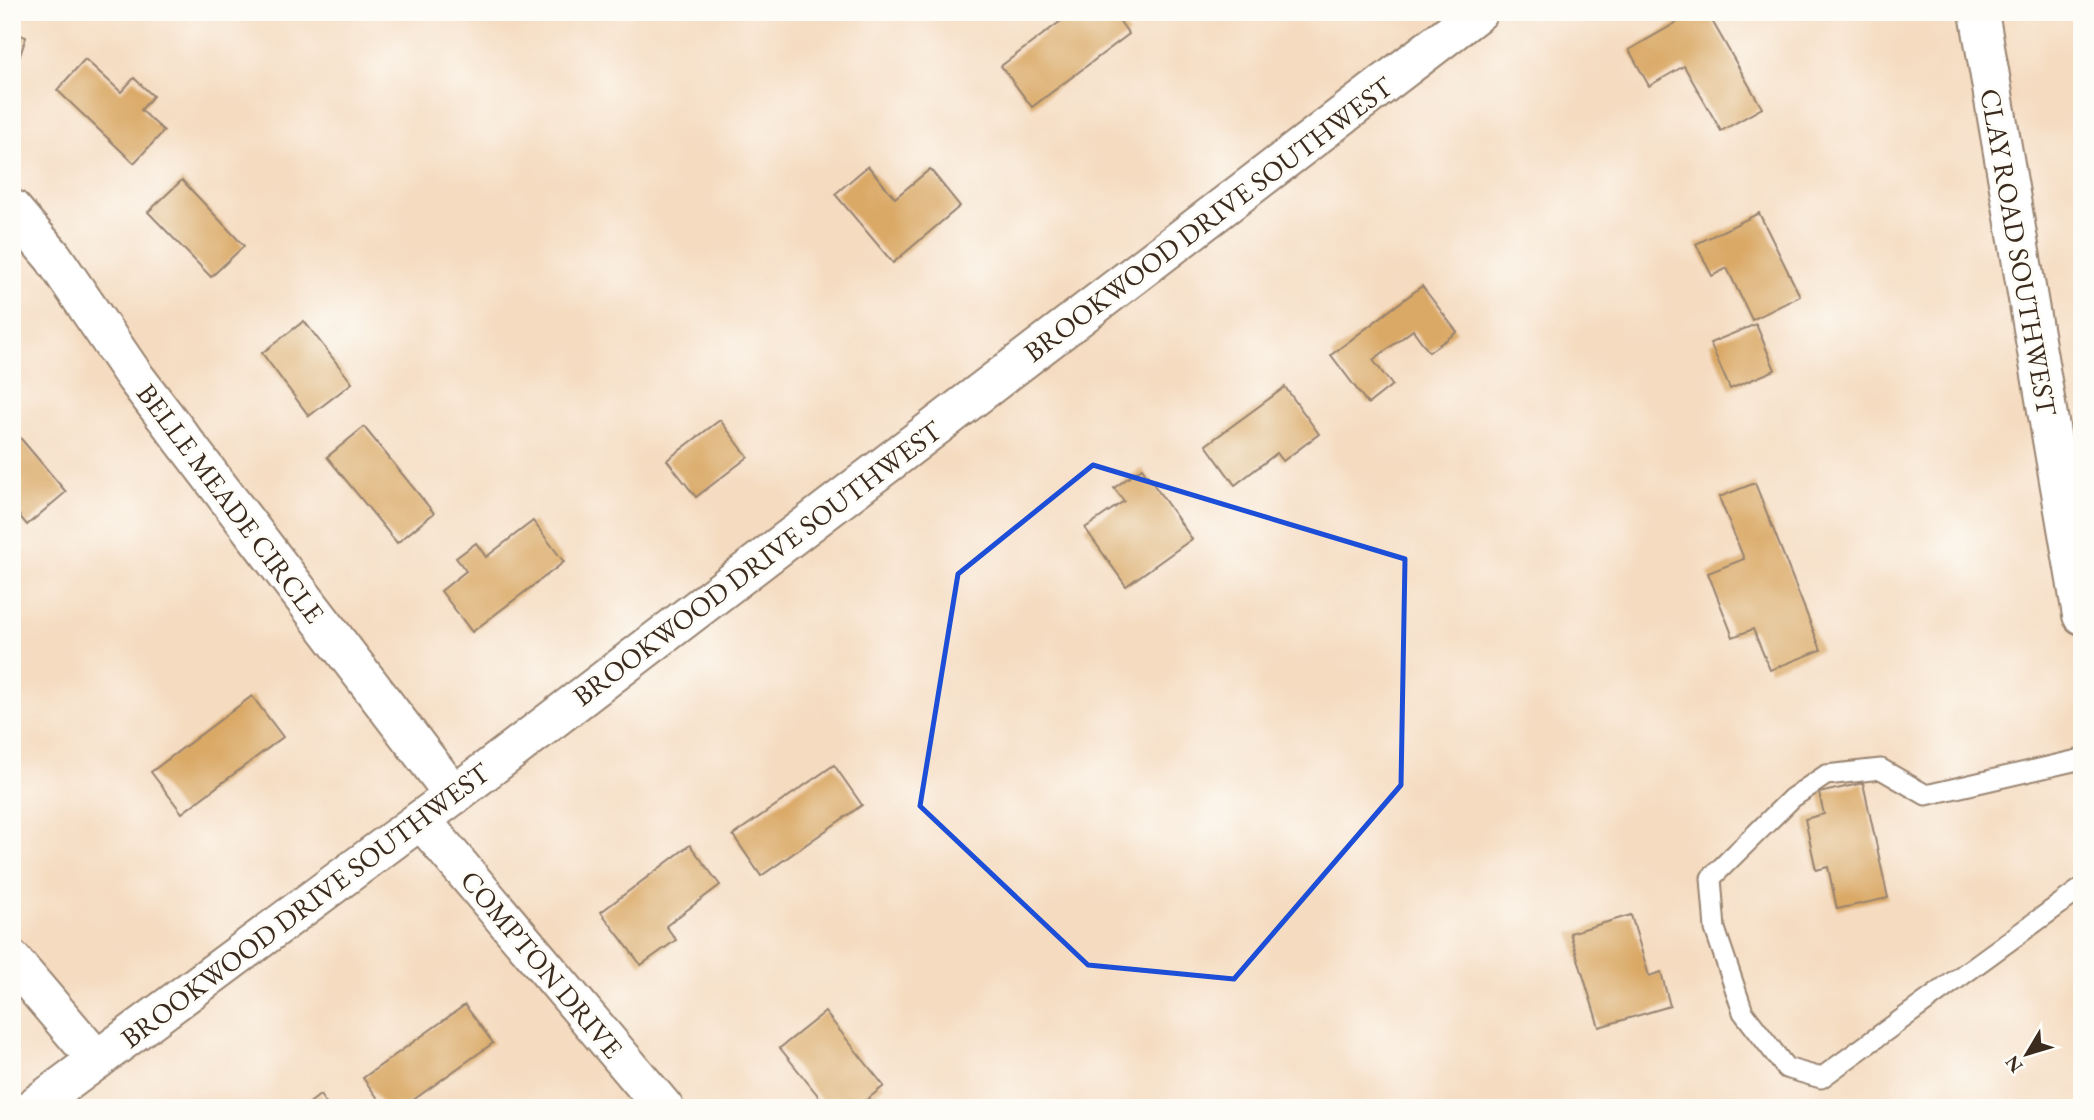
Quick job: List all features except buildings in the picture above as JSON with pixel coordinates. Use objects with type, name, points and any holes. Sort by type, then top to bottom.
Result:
[{"type":"street","name":"BROOKWOOD DRIVE SOUTHWEST","points":[[32,1108],[454,796],[1478,12]]},
{"type":"street","name":"CLAY ROAD SOUTHWEST","points":[[1979,12],[2082,615]]},
{"type":"street","name":"BELLE MEADE CIRCLE","points":[[12,209],[53,257],[135,377],[454,796]]},
{"type":"street","name":"COMPTON DRIVE","points":[[421,820],[664,1108]]},
{"type":"street","points":[[12,960],[97,1060]]},
{"type":"lane","points":[[2082,759],[1926,795],[1881,769],[1826,775],[1792,798],[1712,878],[1715,929],[1743,1013],[1786,1069],[1821,1078],[2082,888]]},
{"type":"highlighted area","points":[[1093,465],[1405,559],[1401,785],[1234,979],[1088,965],[920,806],[958,574]]}]
